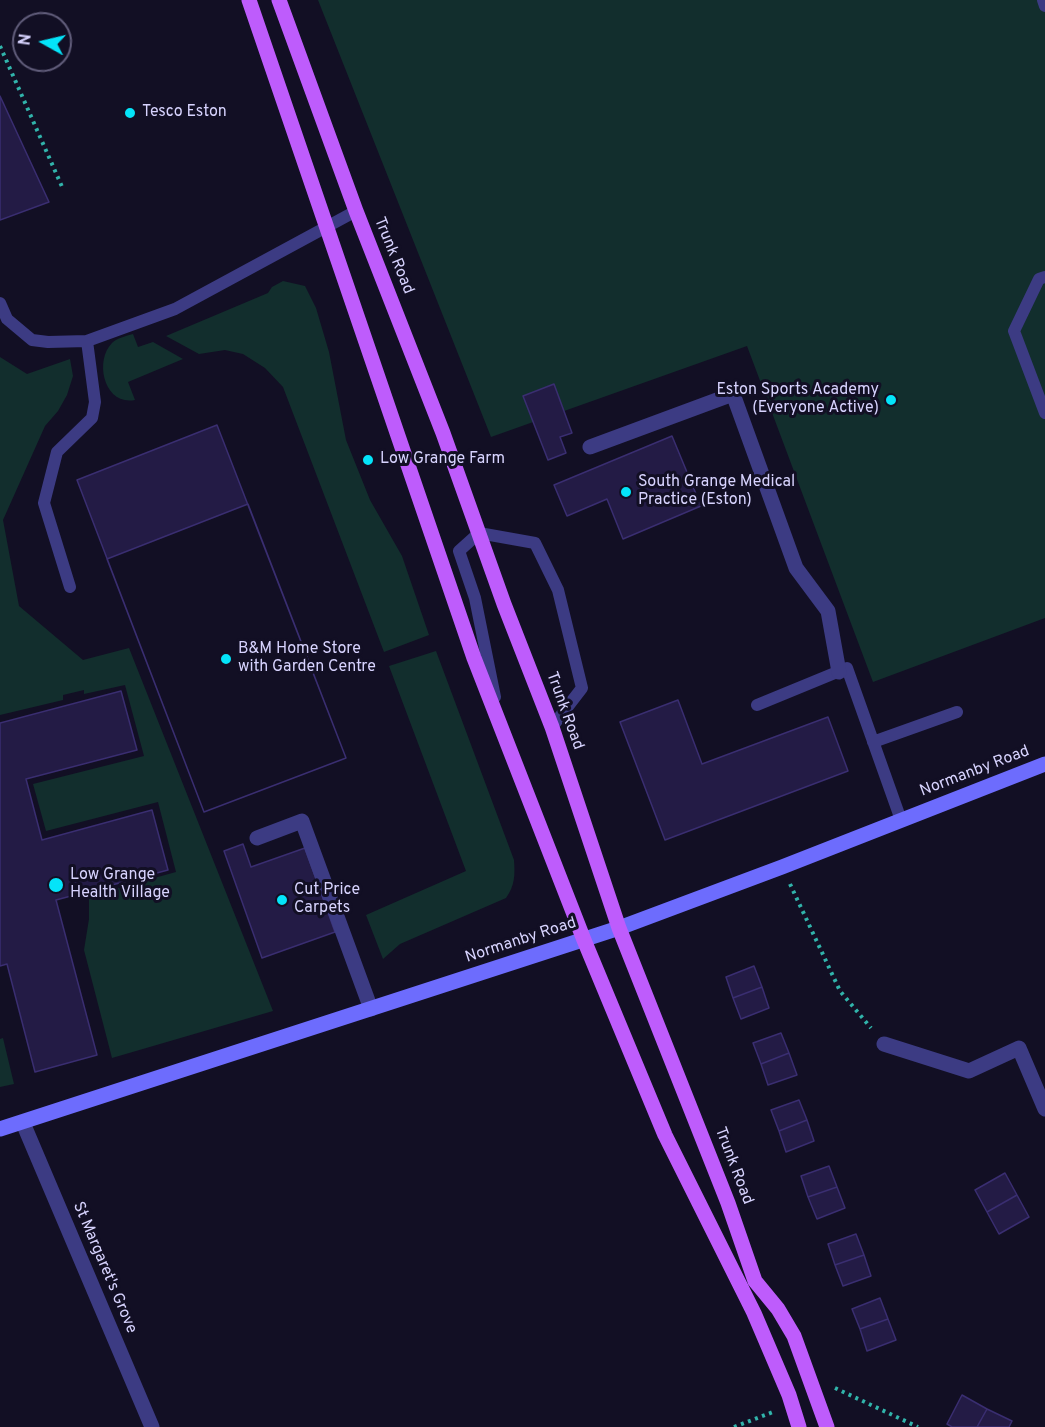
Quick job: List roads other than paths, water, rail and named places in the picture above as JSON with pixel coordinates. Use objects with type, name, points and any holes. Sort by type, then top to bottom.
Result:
[{"type":"main road","points":[[249,0],[470,647],[584,939],[665,1135],[754,1313],[800,1427]]},
{"type":"main road","name":"Trunk Road","points":[[279,0],[356,211],[443,433],[552,727],[619,928],[728,1203],[755,1281],[778,1309],[794,1336],[827,1427]]},
{"type":"street","points":[[590,447],[733,394],[796,568],[828,610],[838,672]]},
{"type":"street","name":"Normanby Road","points":[[0,1129],[619,928],[1045,764]]},
{"type":"street","points":[[257,838],[302,821],[371,1009]]},
{"type":"street","points":[[884,1044],[969,1071],[1019,1048],[1045,1109]]},
{"type":"street","name":"St Margaret's Grove","points":[[23,1123],[152,1427]]},
{"type":"lane","points":[[1042,0],[1045,6]]},
{"type":"lane","points":[[0,303],[7,319],[32,340],[87,341],[175,309],[356,211]]},
{"type":"lane","points":[[1045,277],[1040,279],[1014,331],[1045,413]]},
{"type":"lane","points":[[70,587],[44,503],[57,452],[92,418],[95,402],[87,341]]},
{"type":"lane","points":[[501,727],[475,598],[459,551],[479,532],[534,543],[558,590],[582,688],[552,727]]},
{"type":"lane","points":[[757,705],[848,668],[901,820]]},
{"type":"lane","points":[[873,742],[957,712]]},
{"type":"place","name":"Tesco Eston","points":[[130,113]]},
{"type":"place","name":"Eston Sports Academy (Everyone Active)","points":[[891,400]]},
{"type":"place","name":"Low Grange Farm","points":[[368,460]]},
{"type":"place","name":"South Grange Medical Practice (Eston)","points":[[626,492]]},
{"type":"place","name":"B&M Home Store with Garden Centre","points":[[226,659]]},
{"type":"place","name":"Low Grange Health Village","points":[[56,885]]},
{"type":"place","name":"Cut Price Carpets","points":[[282,900]]}]
